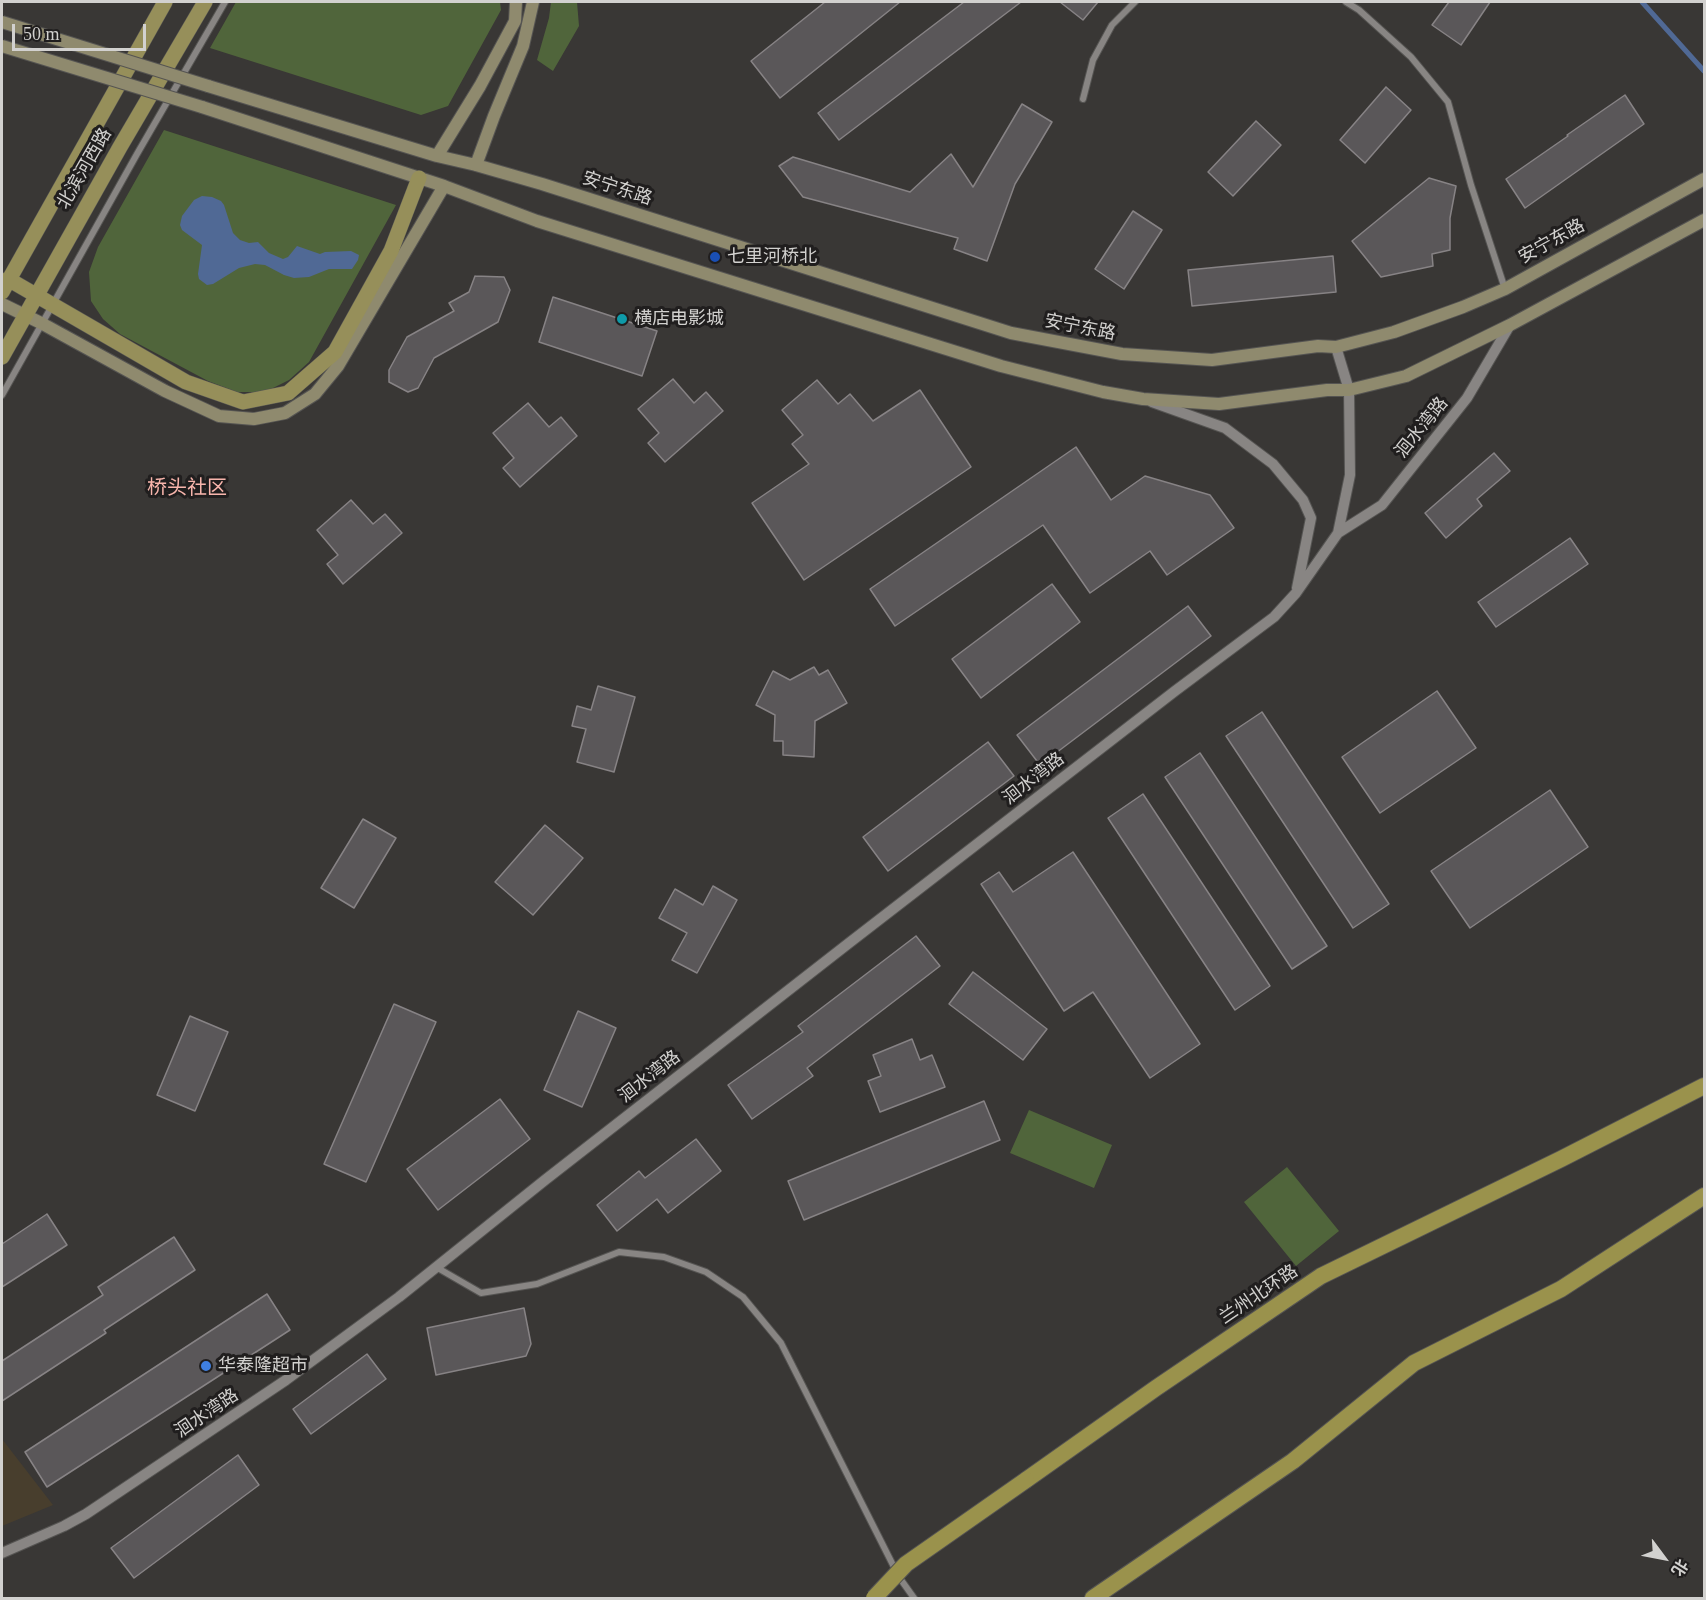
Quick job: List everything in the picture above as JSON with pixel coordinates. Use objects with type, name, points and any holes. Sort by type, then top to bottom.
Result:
[{"type":"highway","name":"兰州北环路","points":[[874,1599],[906,1564],[1156,1388],[1321,1276],[1704,1086]]},
{"type":"highway","points":[[1093,1599],[1293,1461],[1414,1363],[1561,1288],[1704,1196]]},
{"type":"main road","name":"北滨河西路","points":[[5,285],[165,2]]},
{"type":"main road","name":"北滨河西路","points":[[2,357],[205,2]]},
{"type":"main road","points":[[437,156],[480,86],[515,21],[516,2]]},
{"type":"main road","points":[[476,165],[523,46],[533,2]]},
{"type":"main road","name":"安宁东路","points":[[2,22],[437,156],[542,184],[1011,333],[1122,354],[1212,360],[1318,346],[1336,347],[1394,332],[1505,289],[1704,179]]},
{"type":"main road","points":[[2,46],[202,107],[444,186],[537,221],[1001,366],[1103,392],[1143,399],[1219,404],[1327,390],[1349,390],[1406,375],[1510,325],[1704,220]]},
{"type":"main road","points":[[5,285],[36,295],[186,382],[243,402],[288,393],[334,352],[391,251],[419,178]]},
{"type":"main road","points":[[2,303],[165,392],[219,416],[254,419],[285,413],[315,394],[338,366],[444,186]]},
{"type":"street","points":[[2,395],[225,2]]},
{"type":"street","points":[[1083,99],[1093,60],[1112,25],[1135,2]]},
{"type":"street","points":[[1346,2],[1359,10],[1411,57],[1448,102],[1471,185],[1505,289]]},
{"type":"street","name":"洄水湾路","points":[[2,1553],[64,1526],[116,1496],[286,1380],[399,1297],[849,943],[1274,616],[1296,593],[1338,533],[1382,505],[1467,398],[1510,325]]},
{"type":"street","name":"洄水湾路","points":[[1336,347],[1349,390],[1350,475],[1338,533]]},
{"type":"street","points":[[1143,399],[1225,428],[1273,464],[1303,500],[1311,518],[1296,593]]},
{"type":"street","points":[[436,1267],[481,1293],[537,1284],[619,1252],[664,1257],[706,1272],[743,1297],[781,1343],[899,1577],[914,1599]]},
{"type":"shaded area","points":[[2,1439],[53,1505],[2,1526]]},
{"type":"green space","points":[[236,2],[500,2],[501,10],[448,106],[421,115],[210,48]]},
{"type":"green space","points":[[551,2],[577,2],[579,26],[553,71],[537,60],[549,18]]},
{"type":"green space","points":[[164,130],[396,205],[309,362],[289,380],[265,392],[237,392],[208,381],[120,334],[103,319],[91,301],[89,272],[98,247]]},
{"type":"green space","points":[[1029,1110],[1112,1145],[1094,1188],[1010,1153]]},
{"type":"green space","points":[[1287,1167],[1339,1231],[1296,1266],[1244,1202]]},
{"type":"water","points":[[202,196],[221,201],[233,233],[240,240],[249,243],[258,242],[269,253],[283,259],[288,257],[297,246],[320,254],[351,251],[359,255],[358,260],[352,269],[329,269],[309,277],[294,278],[265,265],[255,264],[239,268],[213,284],[207,285],[199,279],[198,274],[202,245],[182,230],[180,225],[182,216],[194,200]]},
{"type":"building","points":[[825,2],[900,2],[780,98],[751,61]]},
{"type":"building","points":[[964,2],[1021,2],[839,140],[818,113]]},
{"type":"building","points":[[1060,2],[1098,2],[1083,20]]},
{"type":"building","points":[[1449,2],[1490,2],[1461,45],[1432,25]]},
{"type":"building","points":[[1386,87],[1411,110],[1365,163],[1340,140]]},
{"type":"building","points":[[1625,95],[1644,124],[1525,208],[1506,179]]},
{"type":"building","points":[[1022,104],[1052,122],[1015,184],[987,261],[954,249],[958,238],[803,197],[779,166],[793,157],[910,192],[951,154],[973,187]]},
{"type":"building","points":[[1256,121],[1281,145],[1233,196],[1208,172]]},
{"type":"building","points":[[1429,178],[1456,186],[1450,218],[1450,250],[1432,254],[1433,266],[1381,277],[1352,241]]},
{"type":"building","points":[[1133,211],[1162,230],[1124,289],[1095,269]]},
{"type":"building","points":[[1333,256],[1336,292],[1192,306],[1188,270]]},
{"type":"building","points":[[475,276],[504,277],[510,290],[498,322],[434,358],[418,388],[408,392],[389,382],[389,370],[407,337],[454,311],[449,303],[469,292]]},
{"type":"building","points":[[553,297],[657,331],[642,376],[539,342]]},
{"type":"building","points":[[673,379],[694,403],[706,392],[723,411],[665,462],[648,443],[659,433],[638,409]]},
{"type":"building","points":[[817,380],[838,404],[850,394],[873,421],[920,390],[971,467],[804,580],[752,503],[809,464],[792,444],[803,435],[782,410]]},
{"type":"building","points":[[528,403],[549,427],[561,417],[577,436],[520,487],[503,468],[514,458],[493,433]]},
{"type":"building","points":[[1076,447],[1111,500],[1145,476],[1210,495],[1234,528],[1167,575],[1150,551],[1090,593],[1043,525],[895,626],[870,589]]},
{"type":"building","points":[[1494,453],[1510,471],[1477,499],[1482,506],[1446,538],[1425,513]]},
{"type":"building","points":[[351,500],[373,524],[385,514],[402,533],[343,584],[327,564],[338,555],[317,530]]},
{"type":"building","points":[[1570,538],[1588,564],[1496,627],[1478,602]]},
{"type":"building","points":[[1052,584],[1080,622],[981,698],[952,659]]},
{"type":"building","points":[[1188,606],[1211,636],[1040,765],[1017,735]]},
{"type":"building","points":[[814,667],[819,675],[828,670],[847,703],[815,721],[814,757],[783,755],[783,741],[774,741],[775,715],[756,705],[773,671],[790,680]]},
{"type":"building","points":[[598,686],[635,697],[614,772],[577,762],[586,729],[572,726],[577,706],[591,710]]},
{"type":"building","points":[[1437,691],[1476,748],[1380,813],[1342,757]]},
{"type":"building","points":[[1262,712],[1389,904],[1353,928],[1226,736]]},
{"type":"building","points":[[988,742],[1014,776],[888,871],[863,837]]},
{"type":"building","points":[[1200,753],[1327,946],[1292,969],[1165,777]]},
{"type":"building","points":[[1550,790],[1588,847],[1470,928],[1431,871]]},
{"type":"building","points":[[1143,794],[1270,986],[1235,1010],[1108,818]]},
{"type":"building","points":[[363,819],[396,838],[354,908],[321,888]]},
{"type":"building","points":[[545,825],[583,858],[533,915],[495,882]]},
{"type":"building","points":[[1073,852],[1200,1044],[1150,1078],[1093,992],[1064,1011],[981,884],[999,872],[1013,892]]},
{"type":"building","points":[[713,886],[737,900],[697,973],[672,960],[687,933],[659,918],[675,889],[703,905]]},
{"type":"building","points":[[916,936],[940,966],[807,1068],[813,1076],[752,1119],[728,1085],[803,1032],[798,1026]]},
{"type":"building","points":[[973,972],[1047,1029],[1023,1060],[949,1004]]},
{"type":"building","points":[[394,1004],[436,1022],[366,1182],[324,1164]]},
{"type":"building","points":[[578,1011],[616,1028],[582,1107],[544,1090]]},
{"type":"building","points":[[190,1016],[228,1032],[195,1111],[157,1095]]},
{"type":"building","points":[[912,1039],[920,1060],[932,1055],[945,1087],[880,1112],[868,1081],[881,1076],[873,1055]]},
{"type":"building","points":[[500,1099],[530,1139],[438,1210],[407,1169]]},
{"type":"building","points":[[984,1101],[1000,1140],[804,1220],[788,1181]]},
{"type":"building","points":[[696,1139],[721,1171],[668,1213],[657,1199],[617,1231],[597,1205],[639,1171],[645,1178]]},
{"type":"building","points":[[47,1214],[67,1245],[2,1287],[2,1244]]},
{"type":"building","points":[[174,1237],[195,1270],[104,1330],[106,1333],[2,1401],[2,1361],[103,1295],[98,1287]]},
{"type":"building","points":[[267,1294],[290,1330],[47,1487],[25,1452]]},
{"type":"building","points":[[524,1308],[531,1344],[526,1356],[436,1375],[427,1328]]},
{"type":"building","points":[[367,1354],[386,1379],[311,1434],[293,1409]]},
{"type":"building","points":[[238,1455],[259,1485],[134,1578],[111,1548]]},
{"type":"waterway","points":[[1642,2],[1704,71]]},
{"type":"place","name":"七里河桥北","points":[[715,257]]},
{"type":"place","name":"横店电影城","points":[[622,319]]},
{"type":"place","name":"华泰隆超市","points":[[206,1366]]},
{"type":"district","name":"桥头社区","points":[[187,489]]}]
